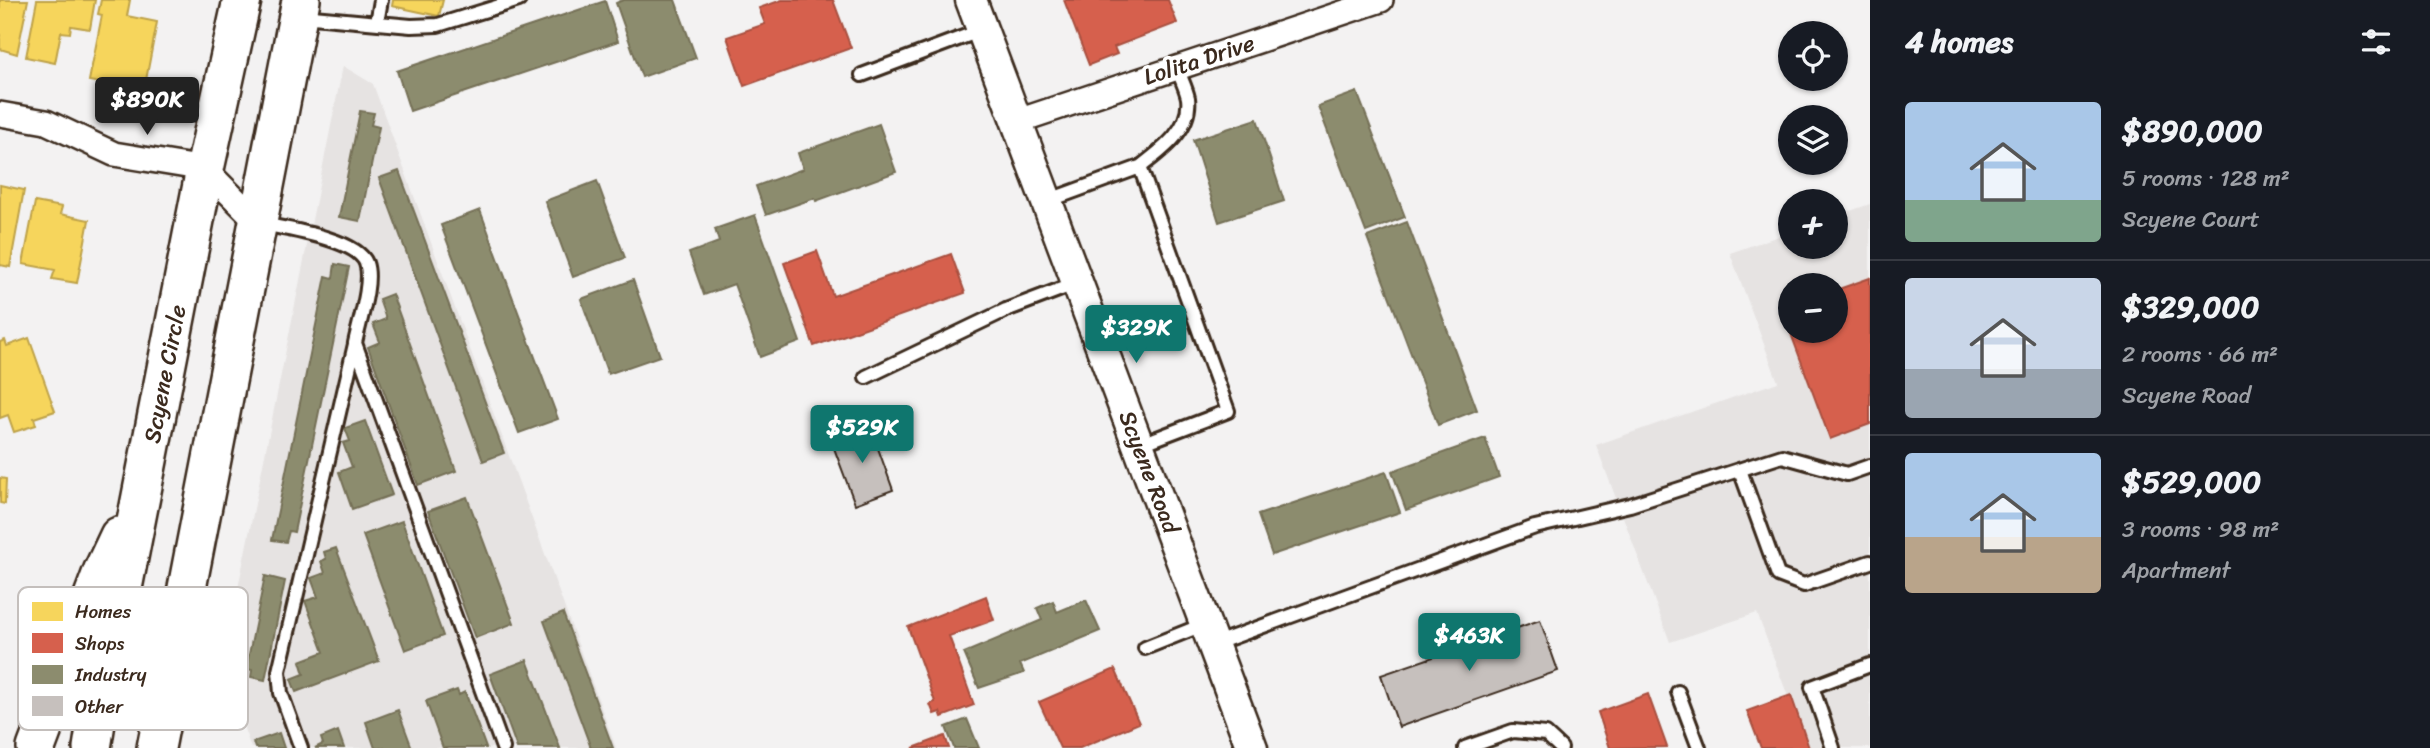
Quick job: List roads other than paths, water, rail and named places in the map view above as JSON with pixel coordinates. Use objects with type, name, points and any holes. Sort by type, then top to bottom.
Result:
[{"type":"main road","name":"Scyene Circle","points":[[123,587],[205,169],[242,0]]},
{"type":"main road","points":[[187,587],[300,8]]},
{"type":"main road","points":[[96,587],[143,484]]},
{"type":"main road","points":[[36,748],[43,730]]},
{"type":"main road","name":"Scyene Circle","points":[[92,748],[95,730]]},
{"type":"main road","points":[[156,748],[159,730]]},
{"type":"street","name":"Scyene Road","points":[[971,0],[1252,748]]},
{"type":"street","name":"Lolita Drive","points":[[1018,121],[1177,67],[1333,7],[1381,0]]},
{"type":"street","points":[[0,114],[46,122],[114,154],[205,169],[258,222]]},
{"type":"lane","points":[[377,23],[381,0]]},
{"type":"lane","points":[[300,8],[377,23],[438,25],[519,0]]},
{"type":"lane","points":[[862,75],[982,30]]},
{"type":"lane","points":[[1047,201],[1140,167],[1166,148],[1185,118],[1188,99],[1177,67]]},
{"type":"lane","points":[[1139,445],[1228,411],[1140,167]]},
{"type":"lane","points":[[258,222],[331,239],[357,252],[366,262],[368,279],[279,671],[281,692],[301,748]]},
{"type":"lane","points":[[866,377],[1006,310],[1077,282]]},
{"type":"lane","points":[[355,344],[503,748]]},
{"type":"lane","points":[[1145,648],[1210,634],[1535,527],[1630,505],[1783,456],[1847,474],[1870,466]]},
{"type":"lane","points":[[1740,470],[1778,575],[1804,585],[1870,562]]},
{"type":"lane","points":[[1833,748],[1812,687],[1870,665]]},
{"type":"lane","points":[[1678,692],[1699,748]]},
{"type":"lane","points":[[1465,748],[1513,731],[1546,734],[1561,748]]}]
